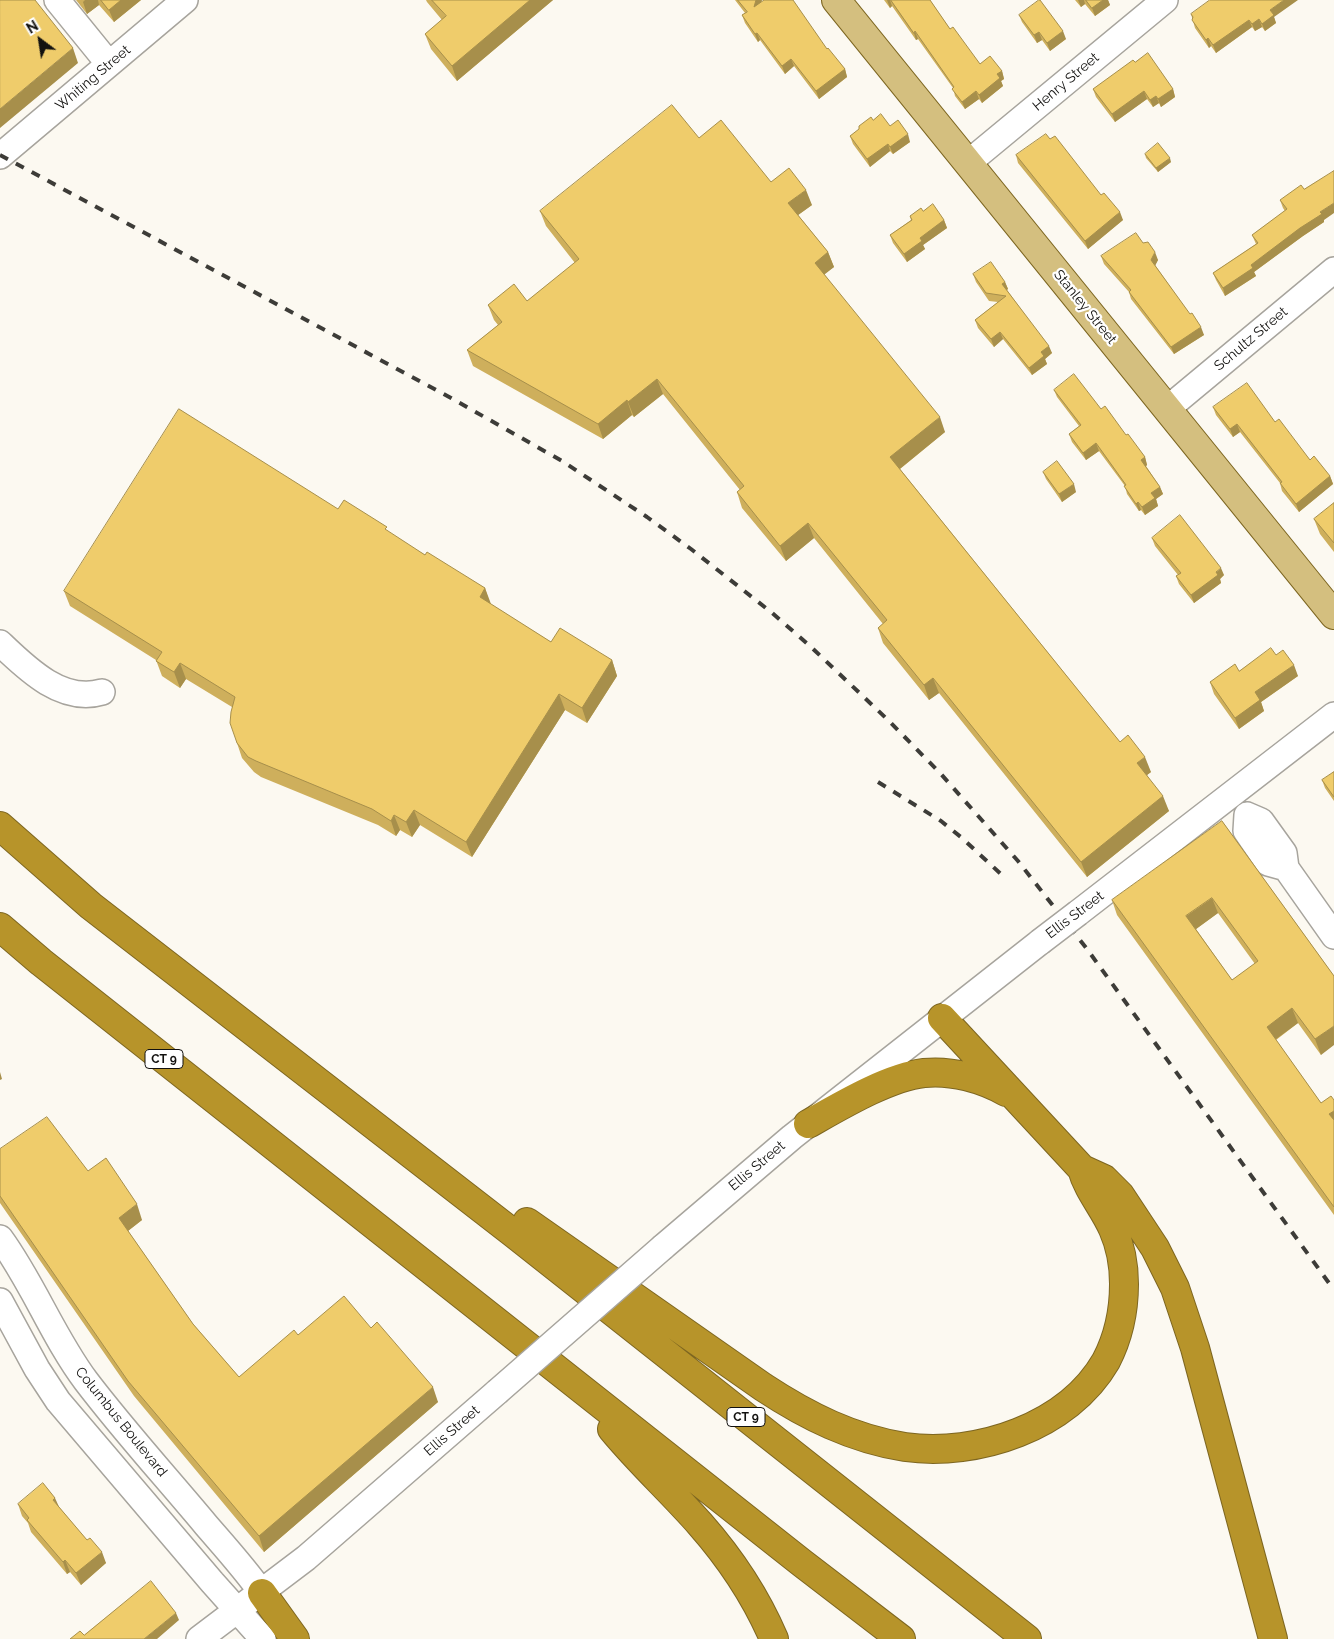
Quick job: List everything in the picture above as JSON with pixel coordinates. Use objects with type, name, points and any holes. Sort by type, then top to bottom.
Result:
[{"type":"highway","name":"CT 9","points":[[0,826],[91,906],[464,1194],[1027,1639]]},
{"type":"highway","name":"CT 9","points":[[0,927],[49,969],[901,1639]]},
{"type":"highway","points":[[464,1194],[503,1210],[530,1224],[763,1387],[801,1411],[842,1430],[877,1442],[906,1447],[941,1449],[996,1440],[1042,1421],[1063,1407],[1083,1390],[1106,1361],[1116,1336],[1122,1308],[1124,1286],[1122,1261],[1113,1229],[1093,1194],[1082,1169],[942,1018]]},
{"type":"highway","points":[[808,1124],[863,1094],[922,1073],[939,1072],[969,1077],[999,1088],[1016,1098]]},
{"type":"highway","points":[[1082,1169],[1104,1179],[1120,1195],[1155,1248],[1179,1299],[1195,1348],[1273,1639]]},
{"type":"highway","points":[[580,1388],[622,1441],[718,1547],[750,1592],[774,1639]]},
{"type":"highway","points":[[262,1593],[295,1639]]},
{"type":"main road","name":"Stanley Street","points":[[836,0],[1334,615]]},
{"type":"street","points":[[57,0],[108,64]]},
{"type":"street","name":"Whiting Street","points":[[0,156],[185,0]]},
{"type":"street","name":"Henry Street","points":[[968,163],[1164,0]]},
{"type":"street","name":"Schultz Street","points":[[1167,409],[1334,270]]},
{"type":"street","points":[[0,643],[32,672],[57,687],[81,694],[102,692]]},
{"type":"street","name":"Ellis Street","points":[[199,1639],[262,1593],[313,1552],[663,1247],[808,1124],[1334,715]]},
{"type":"street","points":[[1232,795],[1247,815],[1261,820],[1284,853],[1286,868],[1334,936]]},
{"type":"street","name":"Columbus Boulevard","points":[[0,1238],[22,1270],[56,1335],[82,1375],[242,1566],[262,1593]]},
{"type":"street","points":[[0,1301],[37,1369],[58,1401],[262,1639]]},
{"type":"building","points":[[0,0],[35,0],[73,48],[0,109]]},
{"type":"building","points":[[101,0],[121,0],[109,10]]},
{"type":"building","points":[[432,0],[530,0],[452,66],[425,34],[446,16]]},
{"type":"building","points":[[738,0],[756,0],[754,7],[764,0],[793,0],[827,49],[845,69],[816,91],[791,59],[782,66],[742,15],[747,12]]},
{"type":"building","points":[[891,0],[930,0],[950,29],[953,27],[980,64],[990,56],[1002,71],[997,74],[1000,78],[979,95],[976,91],[962,102],[952,89],[954,87]]},
{"type":"building","points":[[1039,0],[1063,31],[1047,43],[1039,32],[1034,35],[1019,15]]},
{"type":"building","points":[[1086,0],[1103,0],[1092,8]]},
{"type":"building","points":[[1210,0],[1284,0],[1270,10],[1274,15],[1262,24],[1259,19],[1252,24],[1249,20],[1213,45],[1208,38],[1206,40],[1192,20],[1191,14]]},
{"type":"building","points":[[1148,53],[1173,89],[1158,99],[1156,96],[1150,100],[1144,91],[1112,114],[1093,89],[1133,60],[1135,62]]},
{"type":"building","points":[[672,105],[699,138],[721,120],[771,182],[789,168],[806,190],[788,203],[828,252],[815,263],[940,417],[890,457],[1120,742],[1128,735],[1145,757],[1137,763],[1163,796],[1081,862],[933,678],[924,685],[878,628],[887,620],[808,523],[780,546],[737,492],[744,486],[657,379],[598,424],[467,350],[502,322],[488,305],[514,284],[527,301],[579,259],[540,211]]},
{"type":"building","points":[[881,114],[890,126],[898,120],[908,134],[890,147],[888,144],[867,159],[850,136],[871,117],[873,120]]},
{"type":"building","points":[[1046,134],[1050,139],[1055,136],[1101,195],[1104,193],[1120,212],[1085,241],[1016,155]]},
{"type":"building","points":[[1158,143],[1170,158],[1156,168],[1145,154]]},
{"type":"building","points":[[1334,171],[1334,203],[1320,212],[1322,214],[1251,265],[1253,268],[1223,288],[1213,273],[1258,243],[1252,235],[1287,209],[1280,200],[1301,185],[1304,189]]},
{"type":"building","points":[[933,204],[944,220],[920,238],[922,241],[904,254],[890,235],[912,220],[910,216],[921,208],[923,211]]},
{"type":"building","points":[[1136,233],[1143,243],[1148,242],[1155,252],[1151,260],[1201,327],[1171,347],[1129,292],[1131,290],[1101,256]]},
{"type":"building","points":[[991,262],[1005,282],[1002,284],[1049,346],[1041,352],[1044,356],[1029,368],[1000,332],[991,339],[975,320],[1006,296],[986,293],[973,274]]},
{"type":"building","points":[[1074,374],[1101,409],[1105,406],[1145,457],[1141,460],[1160,487],[1151,493],[1155,498],[1142,507],[1138,502],[1136,504],[1124,486],[1126,485],[1096,443],[1083,453],[1069,434],[1081,425],[1054,390]]},
{"type":"building","points":[[1247,383],[1275,422],[1279,419],[1310,460],[1314,456],[1330,476],[1296,504],[1280,483],[1282,482],[1237,424],[1230,429],[1213,407]]},
{"type":"building","points":[[179,409],[338,509],[344,500],[387,527],[385,529],[425,555],[427,552],[485,588],[480,597],[551,642],[560,628],[612,660],[582,708],[559,694],[466,842],[414,810],[406,822],[394,815],[391,821],[372,809],[248,757],[237,743],[230,723],[235,697],[180,663],[174,672],[156,661],[162,652],[64,591]]},
{"type":"building","points":[[1057,461],[1074,484],[1059,494],[1043,472]]},
{"type":"building","points":[[1334,503],[1334,543],[1314,519]]},
{"type":"building","points":[[1180,515],[1221,568],[1216,572],[1218,575],[1191,595],[1176,576],[1181,573],[1152,538]]},
{"type":"building","points":[[1271,648],[1276,655],[1283,650],[1294,665],[1255,692],[1260,700],[1235,718],[1210,682],[1235,664],[1239,671]]},
{"type":"building","points":[[1334,772],[1334,797],[1322,780]]},
{"type":"building","points":[[1222,821],[1334,976],[1334,1026],[1315,1039],[1292,1008],[1267,1027],[1321,1103],[1331,1096],[1334,1100],[1334,1111],[1329,1114],[1334,1120],[1334,1207],[1112,900]],"holes":[[[1212,898],[1258,961],[1232,980],[1186,916]]]},
{"type":"building","points":[[47,1117],[88,1171],[106,1158],[137,1204],[119,1218],[193,1324],[239,1377],[294,1330],[298,1335],[344,1296],[371,1328],[377,1322],[433,1387],[259,1536],[128,1381],[0,1196],[0,1149]]},
{"type":"building","points":[[43,1483],[55,1498],[53,1500],[87,1540],[90,1538],[102,1552],[76,1573],[65,1560],[63,1562],[27,1520],[29,1518],[18,1504]]},
{"type":"building","points":[[151,1581],[176,1613],[144,1639],[70,1639],[80,1631],[84,1635]]},
{"type":"railway","points":[[0,155],[451,398],[562,461],[647,517],[771,612],[888,720],[941,774],[1018,861],[1087,949],[1334,1290]]},
{"type":"railway","points":[[878,782],[941,821],[1003,876]]}]
